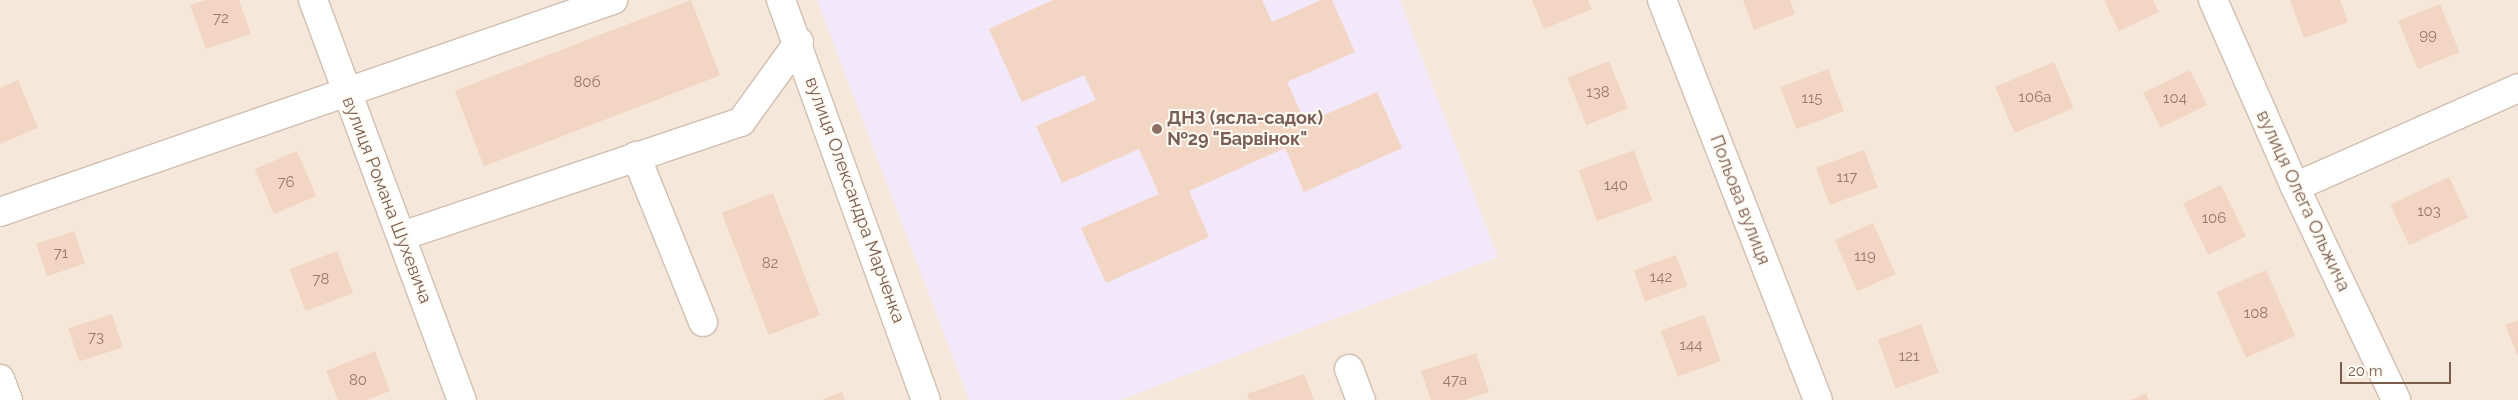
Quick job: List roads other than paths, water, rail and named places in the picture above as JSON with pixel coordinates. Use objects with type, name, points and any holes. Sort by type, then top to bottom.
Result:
[{"type":"street","name":"вулиця Романа Шухевича","points":[[312,0],[462,400]]},
{"type":"street","points":[[0,212],[612,0]]},
{"type":"street","name":"вулиця Олександра Марченка","points":[[781,0],[799,42],[926,400]]},
{"type":"street","name":"Польова вулиця","points":[[1662,0],[1818,400]]},
{"type":"street","name":"вулиця Олега Ольжича","points":[[2213,0],[2295,187],[2396,400]]},
{"type":"street","points":[[402,236],[741,122],[799,42]]},
{"type":"street","points":[[2295,187],[2518,88]]},
{"type":"street","points":[[636,156],[703,322]]},
{"type":"street","points":[[1349,368],[1361,400]]},
{"type":"street","points":[[0,379],[8,400]]},
{"type":"place","name":"ДНЗ (ясла-садок) №29 \"Барвінок\"","points":[[1157,129]]}]
